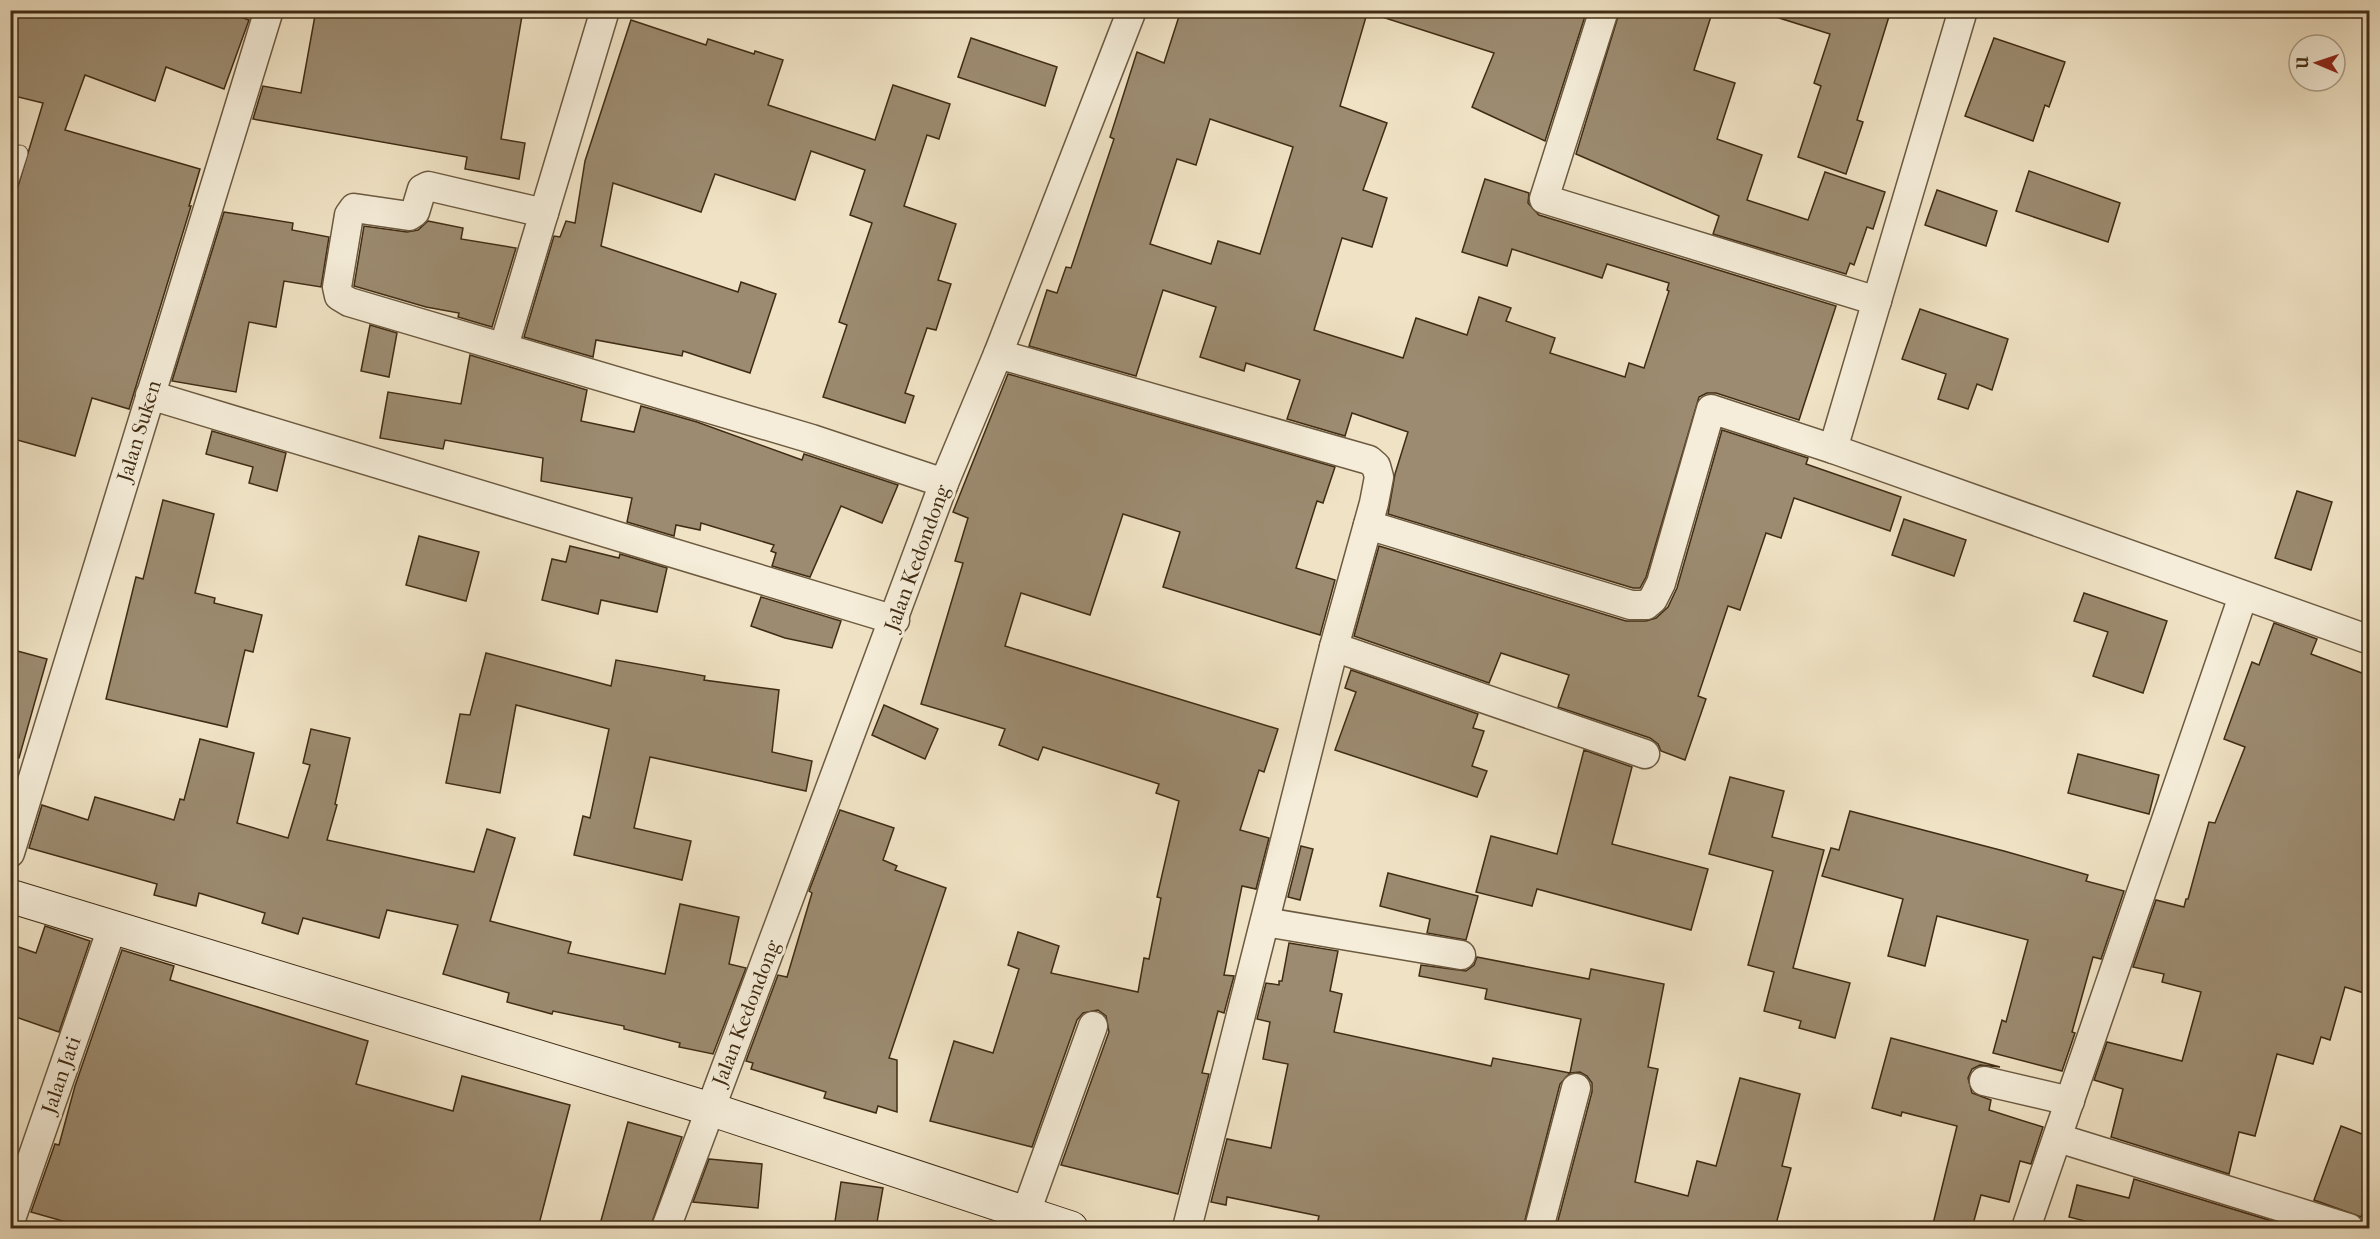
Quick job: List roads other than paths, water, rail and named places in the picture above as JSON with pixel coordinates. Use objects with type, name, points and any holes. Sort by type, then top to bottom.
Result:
[{"type":"main road","points":[[10,896],[710,1109],[1025,1215],[1071,1228]]},
{"type":"street","name":"Jalan Suken","points":[[10,852],[268,10]]},
{"type":"street","points":[[504,346],[605,10]]},
{"type":"street","name":"Jalan Kedondong","points":[[666,1228],[944,483],[998,354],[1132,10]]},
{"type":"street","points":[[1604,10],[1544,199],[1877,301]]},
{"type":"street","points":[[1833,449],[1963,10]]},
{"type":"street","points":[[544,213],[428,186],[422,189],[415,212],[409,216],[354,208],[349,215],[337,287],[339,296],[349,302],[812,439],[944,483]]},
{"type":"street","points":[[998,354],[1369,460],[1376,466],[1379,477],[1187,1228]]},
{"type":"street","points":[[150,395],[420,474],[894,620]]},
{"type":"street","points":[[1368,525],[1631,605],[1646,605],[1653,599],[1661,583],[1711,409],[1833,449],[2243,596],[2370,639]]},
{"type":"street","points":[[2026,1228],[2243,596]]},
{"type":"street","points":[[1334,647],[1645,754]]},
{"type":"street","points":[[1265,922],[1461,955]]},
{"type":"street","name":"Jalan Jati","points":[[10,1222],[112,928]]},
{"type":"street","points":[[1025,1215],[1093,1026]]},
{"type":"street","points":[[1984,1081],[2070,1101]]},
{"type":"street","points":[[1539,1228],[1576,1088]]},
{"type":"street","points":[[2058,1138],[2349,1228]]},
{"type":"lane","points":[[10,184],[20,153]]}]
